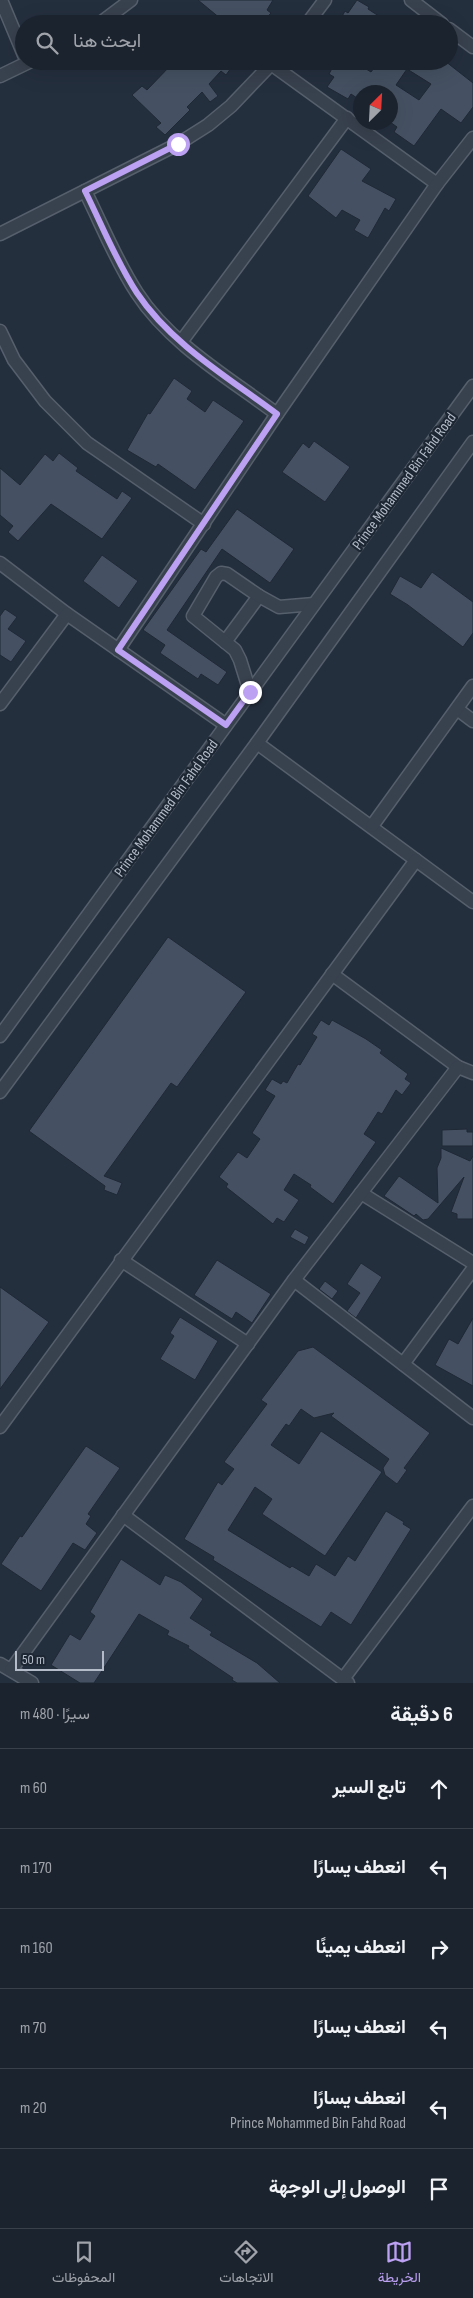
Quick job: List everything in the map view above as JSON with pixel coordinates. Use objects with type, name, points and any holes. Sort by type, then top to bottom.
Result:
[{"type":"street","points":[[1,0],[15,32]]},
{"type":"street","points":[[111,15],[131,0]]},
{"type":"street","points":[[314,15],[325,0]]},
{"type":"street","points":[[411,0],[430,15]]},
{"type":"street","points":[[458,36],[473,47]]},
{"type":"street","points":[[0,76],[15,67]]},
{"type":"street","points":[[0,234],[178,144],[208,125],[238,99],[266,70]]},
{"type":"street","points":[[282,70],[437,184]]},
{"type":"street","points":[[181,342],[347,118]]},
{"type":"street","points":[[118,650],[277,414],[437,184],[473,138]]},
{"type":"street","points":[[85,191],[126,276],[160,321],[181,342],[277,414]]},
{"type":"street","points":[[0,331],[14,360],[45,401],[87,443],[204,524]]},
{"type":"street","name":"Prince Mohammed Bin Fahd Road","points":[[0,1036],[473,386]]},
{"type":"street","points":[[0,1092],[257,742],[473,442]]},
{"type":"street","points":[[0,563],[67,614],[226,725]]},
{"type":"street","points":[[250,692],[235,650],[193,616],[216,577],[221,572],[227,574],[279,607],[314,604]]},
{"type":"street","points":[[225,642],[259,596]]},
{"type":"street","points":[[0,704],[67,614]]},
{"type":"street","points":[[372,826],[473,686]]},
{"type":"street","points":[[457,709],[473,721]]},
{"type":"street","points":[[257,742],[473,902]]},
{"type":"street","points":[[0,1427],[416,860]]},
{"type":"street","points":[[332,974],[458,1067],[473,1073]]},
{"type":"street","points":[[32,1683],[5,1667],[123,1515],[294,1280],[458,1067]]},
{"type":"street","points":[[361,1193],[473,1263]]},
{"type":"street","points":[[121,1260],[248,1344]]},
{"type":"street","points":[[403,1364],[473,1269]]},
{"type":"street","points":[[294,1280],[473,1418]]},
{"type":"street","points":[[123,1515],[346,1681],[473,1506]]},
{"type":"building","points":[[198,0],[273,0],[267,10],[271,13],[269,15],[216,15]]},
{"type":"building","points":[[357,0],[369,7],[368,9],[377,15],[343,15],[345,11],[348,13]]},
{"type":"building","points":[[166,70],[230,70],[226,75],[221,71],[209,84],[218,96],[210,102],[202,92],[187,107],[190,110],[165,135],[156,127],[161,123],[132,95],[142,86],[147,90]]},
{"type":"building","points":[[331,70],[368,70],[371,72],[372,70],[406,70],[396,85],[353,85],[353,95],[351,94],[348,99],[327,87],[334,77],[329,74]]},
{"type":"building","points":[[409,70],[456,70],[473,83],[473,107],[461,123],[441,109],[414,146],[394,132],[398,130],[398,86],[419,100],[431,84]]},
{"type":"building","points":[[341,149],[371,169],[362,181],[396,199],[389,211],[385,208],[368,238],[354,230],[360,220],[342,210],[336,218],[308,196]]},
{"type":"building","points":[[174,378],[192,391],[187,399],[205,412],[213,400],[244,421],[195,490],[158,464],[156,467],[127,450],[148,413],[150,414]]},
{"type":"building","points":[[314,441],[350,467],[325,502],[282,472],[303,443],[309,448]]},
{"type":"building","points":[[59,453],[78,468],[76,471],[117,499],[122,491],[132,498],[102,539],[51,504],[18,541],[8,532],[13,526],[0,515],[0,468],[20,485],[45,454],[53,461]]},
{"type":"building","points":[[237,509],[294,549],[270,583],[222,549],[167,630],[227,672],[218,685],[201,674],[198,679],[160,653],[165,645],[143,630],[201,549],[206,552]]},
{"type":"building","points":[[102,555],[138,581],[119,608],[83,581]]},
{"type":"building","points":[[432,572],[473,602],[473,633],[463,647],[408,605],[390,594],[400,576],[421,588]]},
{"type":"building","points":[[5,609],[17,617],[8,629],[26,641],[11,662],[0,655],[0,616]]},
{"type":"building","points":[[168,937],[246,992],[177,1087],[171,1083],[104,1176],[122,1183],[117,1195],[104,1190],[105,1186],[29,1131]]},
{"type":"building","points":[[321,1020],[329,1025],[332,1020],[382,1050],[380,1053],[408,1074],[405,1079],[411,1083],[402,1095],[396,1090],[382,1114],[378,1112],[364,1134],[376,1142],[333,1204],[310,1187],[311,1185],[294,1174],[284,1190],[299,1200],[284,1222],[277,1218],[273,1224],[226,1187],[228,1184],[219,1177],[238,1152],[247,1158],[260,1139],[252,1133],[275,1096],[265,1090],[272,1079],[281,1084],[283,1081],[287,1083],[317,1037],[312,1034]]},
{"type":"building","points":[[467,1129],[467,1132],[473,1132],[473,1146],[442,1146],[442,1130]]},
{"type":"building","points":[[441,1148],[470,1161],[473,1156],[473,1219],[457,1219],[457,1214],[451,1212],[464,1177],[428,1219],[423,1220],[416,1214],[414,1216],[384,1196],[399,1176],[438,1203],[437,1168],[441,1158]]},
{"type":"building","points":[[295,1229],[309,1237],[305,1245],[290,1237]]},
{"type":"building","points":[[217,1260],[271,1294],[252,1323],[236,1312],[232,1319],[194,1295]]},
{"type":"building","points":[[361,1263],[382,1277],[356,1318],[347,1311],[360,1293],[347,1284]]},
{"type":"building","points":[[325,1281],[338,1291],[332,1299],[319,1289]]},
{"type":"building","points":[[0,1287],[49,1322],[0,1389]]},
{"type":"building","points":[[180,1317],[218,1341],[195,1380],[160,1359],[174,1336],[170,1333]]},
{"type":"building","points":[[473,1318],[473,1386],[435,1365],[449,1339],[458,1344]]},
{"type":"building","points":[[313,1347],[430,1433],[404,1468],[407,1470],[397,1484],[385,1475],[383,1468],[389,1459],[331,1416],[334,1413],[314,1418],[301,1409],[289,1426],[286,1424],[271,1445],[299,1464],[321,1431],[382,1472],[325,1556],[262,1514],[272,1499],[255,1487],[228,1530],[290,1568],[292,1566],[309,1576],[316,1564],[335,1576],[348,1556],[355,1561],[386,1511],[404,1522],[403,1524],[411,1529],[351,1625],[331,1612],[321,1627],[213,1560],[214,1557],[184,1539],[218,1482],[222,1485],[234,1469],[224,1462],[267,1404],[261,1400],[298,1351]]},
{"type":"building","points":[[86,1446],[120,1468],[88,1514],[91,1516],[86,1524],[97,1533],[85,1550],[73,1543],[41,1591],[1,1564]]},
{"type":"building","points":[[121,1559],[160,1585],[165,1575],[181,1582],[203,1599],[190,1618],[212,1632],[210,1635],[257,1663],[280,1683],[237,1683],[232,1680],[233,1678],[188,1648],[189,1646],[167,1635],[169,1631],[139,1614],[94,1683],[80,1683],[51,1665],[70,1634],[80,1640],[95,1616],[90,1612]]},
{"type":"route","points":[[178,144],[85,191],[126,276],[151,311],[181,342],[277,414],[118,650],[226,725],[250,692]]}]
